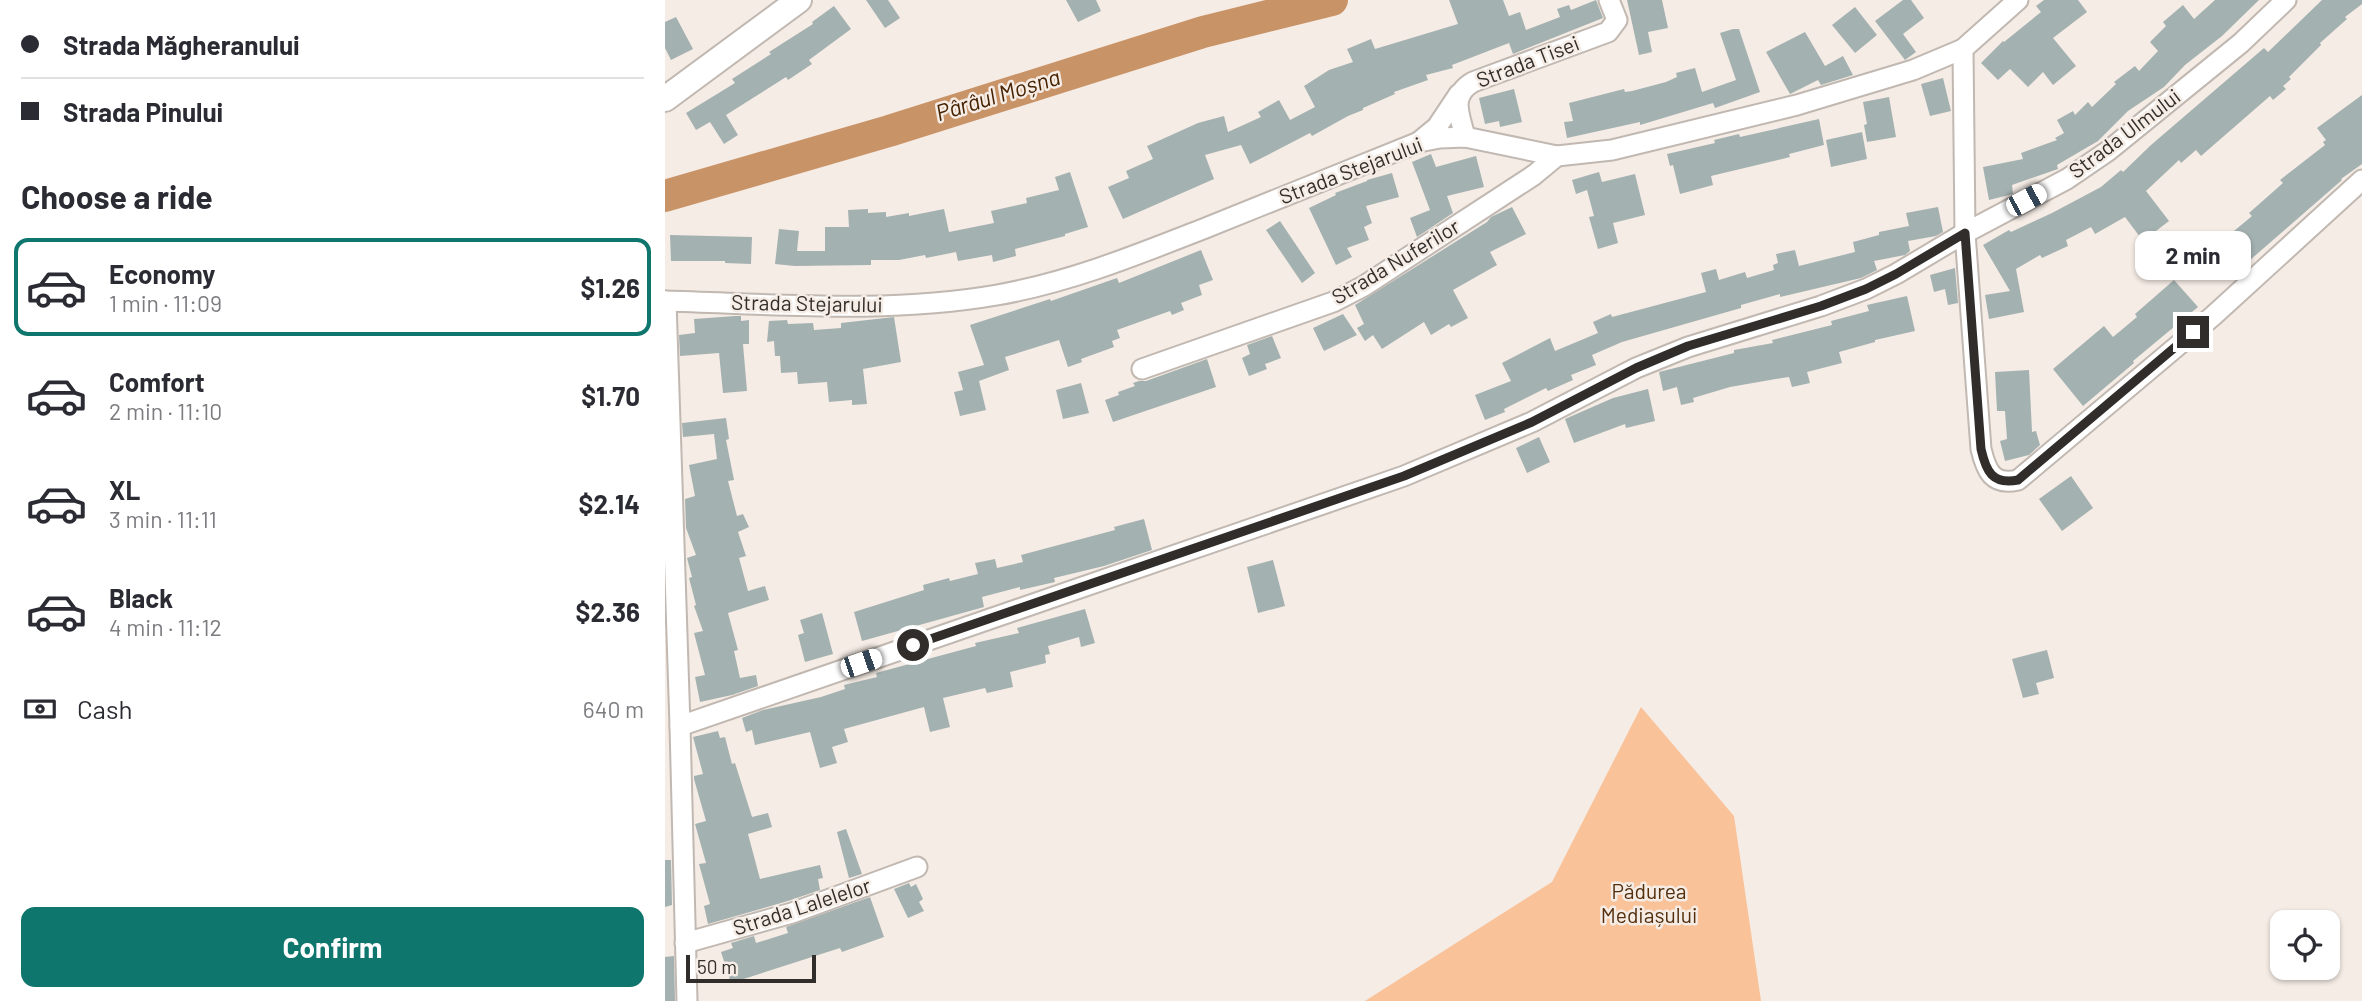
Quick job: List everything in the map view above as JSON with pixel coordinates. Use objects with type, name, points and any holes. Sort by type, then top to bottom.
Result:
[{"type":"main road","points":[[665,99],[799,0]]},
{"type":"street","name":"Strada Tisei","points":[[1465,137],[1457,103],[1464,87],[1608,32],[1617,20],[1609,0]]},
{"type":"street","name":"Strada Stejarului","points":[[665,301],[846,306],[914,304],[1010,293],[1078,276],[1123,261],[1419,142],[1465,137],[1557,156],[1612,150],[1797,105],[1913,70],[1963,48],[2018,0]]},
{"type":"street","name":"Strada Ulmului","points":[[680,726],[1404,476],[1478,447],[1636,368],[1688,346],[1821,306],[1866,289],[2067,178],[2108,151],[2241,43],[2285,0]]},
{"type":"street","points":[[1963,48],[1965,233],[1981,449],[1990,474],[1999,480],[2018,480],[2213,316],[2362,180]]},
{"type":"street","points":[[1419,142],[1437,127],[1459,94]]},
{"type":"street","name":"Strada Nuferilor","points":[[1142,369],[1333,302],[1364,286],[1534,175],[1557,156]]},
{"type":"street","points":[[665,301],[687,1001]]},
{"type":"street","name":"Strada Lalelelor","points":[[685,943],[792,913],[917,867]]},
{"type":"green space","name":"Pădurea Mediașului","points":[[1641,707],[1734,816],[1761,1001],[1365,1001],[1552,882]]},
{"type":"building","points":[[866,0],[888,0],[900,18],[885,28]]},
{"type":"building","points":[[1066,0],[1096,0],[1101,11],[1078,22]]},
{"type":"building","points":[[1449,0],[1503,0],[1509,16],[1520,12],[1526,30],[1560,17],[1557,9],[1569,5],[1571,10],[1596,0],[1603,18],[1513,54],[1509,43],[1452,65],[1453,68],[1426,75],[1428,80],[1394,92],[1395,94],[1312,136],[1310,133],[1250,164],[1241,145],[1205,155],[1214,179],[1123,219],[1108,187],[1129,178],[1126,171],[1153,159],[1147,146],[1198,123],[1224,116],[1228,132],[1261,117],[1258,112],[1279,100],[1290,120],[1315,107],[1304,86],[1329,70],[1353,62],[1347,49],[1371,39],[1375,49],[1458,24]]},
{"type":"building","points":[[1627,0],[1662,0],[1668,28],[1648,32],[1652,52],[1639,55]]},
{"type":"building","points":[[1903,0],[1911,0],[1924,18],[1903,34],[1916,52],[1905,60],[1875,21]]},
{"type":"building","points":[[2044,0],[2078,0],[2087,12],[2053,38],[2076,66],[2053,85],[2043,72],[2028,87],[2010,69],[1998,80],[1981,63],[2003,41],[2041,12],[2036,6]]},
{"type":"building","points":[[2215,0],[2259,0],[2164,87],[2128,111],[2098,141],[2057,165],[2058,169],[2012,185],[2013,194],[1989,200],[1983,167],[2023,159],[2021,153],[2057,140],[2055,138],[2064,133],[2057,120],[2073,111],[2075,115],[2088,102],[2092,107],[2116,84],[2114,82],[2135,66],[2139,71],[2158,51],[2150,42],[2166,26],[2163,22],[2183,5],[2194,19]]},
{"type":"building","points":[[2322,0],[2362,0],[2362,4],[2345,17],[2347,19],[2320,43],[2289,77],[2291,79],[2283,86],[2286,89],[2273,100],[2270,96],[2201,156],[2196,150],[2181,163],[2179,160],[2146,191],[2169,221],[2143,241],[2125,217],[2095,234],[2091,227],[2066,240],[2068,246],[2042,258],[2040,255],[2016,269],[2024,312],[1989,319],[1985,295],[2010,291],[1983,245],[2009,230],[2011,232],[2052,213],[2101,187],[2121,170],[2123,172],[2264,48],[2268,52]]},
{"type":"building","points":[[834,6],[851,29],[809,60],[812,64],[726,115],[738,135],[724,144],[710,122],[696,130],[686,113],[735,83],[732,79],[813,24],[812,22]]},
{"type":"building","points":[[1855,7],[1877,35],[1855,53],[1832,25]]},
{"type":"building","points":[[676,17],[693,49],[671,60],[665,48],[665,22]]},
{"type":"building","points":[[1739,29],[1760,92],[1715,108],[1713,103],[1640,125],[1640,122],[1567,138],[1564,122],[1573,121],[1569,103],[1666,82],[1677,77],[1676,73],[1695,68],[1702,92],[1736,80],[1720,33]]},
{"type":"building","points":[[1805,32],[1825,66],[1843,56],[1853,75],[1821,85],[1818,80],[1790,94],[1766,52]]},
{"type":"building","points":[[1943,78],[1951,111],[1930,116],[1921,84]]},
{"type":"building","points":[[1514,89],[1522,122],[1500,127],[1499,121],[1485,124],[1479,98]]},
{"type":"building","points":[[2362,95],[2362,164],[2341,179],[2234,274],[2223,260],[2231,253],[2222,241],[2252,216],[2249,213],[2283,183],[2280,180],[2325,145],[2323,142],[2326,140],[2317,128]]},
{"type":"building","points":[[1889,97],[1896,137],[1867,142],[1863,102]]},
{"type":"building","points":[[1819,119],[1824,145],[1789,154],[1790,157],[1711,176],[1713,185],[1680,194],[1673,165],[1670,166],[1667,154],[1715,143],[1714,140],[1739,134],[1740,137]]},
{"type":"building","points":[[1862,132],[1867,159],[1831,167],[1826,140]]},
{"type":"building","points":[[1431,154],[1436,167],[1476,156],[1484,187],[1447,196],[1453,213],[1417,237],[1410,218],[1430,210],[1412,162]]},
{"type":"building","points":[[1070,172],[1088,227],[1015,249],[1016,256],[993,262],[992,255],[958,261],[956,252],[926,258],[925,255],[899,260],[871,260],[871,265],[775,264],[779,229],[799,231],[797,251],[825,251],[825,227],[849,227],[848,210],[886,212],[886,217],[909,213],[909,216],[944,209],[949,232],[994,223],[991,211],[1027,203],[1026,198],[1059,190],[1055,177]]},
{"type":"building","points":[[1599,172],[1602,182],[1635,174],[1645,215],[1613,223],[1618,243],[1598,249],[1589,217],[1594,216],[1587,190],[1576,194],[1572,180]]},
{"type":"building","points":[[1392,173],[1399,197],[1366,206],[1372,223],[1364,227],[1369,240],[1347,248],[1352,257],[1336,265],[1309,208],[1336,195],[1335,193]]},
{"type":"building","points":[[1512,207],[1526,234],[1490,252],[1497,265],[1453,290],[1468,318],[1451,327],[1449,324],[1431,335],[1424,322],[1382,349],[1373,335],[1365,341],[1357,328],[1364,324],[1355,305],[1491,217]]},
{"type":"building","points":[[1938,207],[1943,232],[1936,236],[1908,241],[1910,251],[1905,255],[1874,261],[1877,270],[1861,278],[1780,297],[1780,294],[1622,342],[1592,355],[1596,365],[1571,375],[1573,380],[1548,391],[1546,388],[1504,409],[1505,412],[1485,420],[1475,395],[1511,381],[1502,363],[1550,338],[1555,351],[1598,333],[1593,322],[1611,314],[1612,317],[1706,292],[1701,273],[1716,269],[1719,280],[1745,272],[1747,278],[1774,270],[1773,265],[1778,263],[1776,254],[1795,250],[1799,266],[1855,252],[1853,242],[1879,235],[1879,232],[1909,226],[1906,213]]},
{"type":"building","points":[[1280,221],[1315,273],[1302,283],[1266,230]]},
{"type":"building","points":[[670,235],[752,237],[751,264],[671,261]]},
{"type":"building","points":[[1201,250],[1213,280],[1199,285],[1202,295],[1181,303],[1184,310],[1172,315],[1170,311],[1117,330],[1120,338],[1112,341],[1114,347],[1081,359],[1082,362],[1068,367],[1059,340],[1005,357],[1009,370],[979,381],[986,410],[960,416],[954,392],[963,390],[958,372],[984,365],[970,325],[1117,278],[1119,283]]},
{"type":"building","points":[[1955,268],[1958,303],[1948,305],[1945,289],[1934,292],[1930,275]]},
{"type":"building","points":[[2174,280],[2198,307],[2083,406],[2053,369],[2104,326],[2113,337]]},
{"type":"building","points":[[1907,296],[1915,331],[1839,352],[1842,363],[1807,372],[1810,383],[1792,387],[1789,377],[1782,378],[1730,387],[1693,398],[1694,402],[1681,405],[1677,387],[1663,391],[1659,372],[1832,325],[1831,321],[1869,311],[1867,305]]},
{"type":"building","points":[[1343,314],[1357,335],[1324,351],[1313,328]]},
{"type":"building","points":[[741,316],[741,321],[749,320],[749,344],[743,344],[747,391],[723,393],[719,353],[680,356],[679,335],[695,333],[694,319]]},
{"type":"building","points":[[894,317],[901,362],[863,369],[867,404],[852,405],[852,400],[829,402],[827,382],[798,384],[797,372],[781,373],[780,356],[775,356],[774,341],[767,342],[769,321],[787,320],[788,324],[813,323],[814,330],[841,328],[841,323]]},
{"type":"building","points":[[1272,336],[1281,358],[1265,364],[1267,369],[1249,376],[1242,358],[1250,354],[1247,345]]},
{"type":"building","points":[[1207,359],[1216,387],[1113,422],[1105,400],[1135,386],[1133,383],[1146,381]]},
{"type":"building","points":[[2029,370],[2032,432],[2036,431],[2040,445],[2029,455],[2005,461],[2000,441],[2007,439],[2005,411],[1997,411],[1995,372]]},
{"type":"building","points":[[1081,383],[1089,413],[1063,419],[1056,390]]},
{"type":"building","points":[[1648,389],[1655,421],[1626,428],[1625,424],[1574,443],[1565,419],[1613,398]]},
{"type":"building","points":[[726,418],[729,439],[726,440],[734,480],[728,481],[737,516],[743,514],[749,527],[738,532],[746,556],[739,558],[748,591],[765,586],[769,600],[728,613],[738,650],[734,651],[740,678],[756,675],[758,686],[700,702],[695,677],[705,675],[694,633],[703,631],[694,606],[696,605],[689,578],[692,577],[687,558],[696,555],[686,528],[685,499],[695,496],[689,465],[717,459],[714,434],[683,437],[682,423]]},
{"type":"building","points":[[1539,437],[1550,462],[1527,473],[1516,448]]},
{"type":"building","points":[[2071,476],[2093,508],[2062,531],[2039,499]]},
{"type":"building","points":[[1144,519],[1152,550],[1104,566],[1054,578],[1055,582],[1020,590],[1020,587],[982,597],[984,607],[862,641],[854,612],[924,590],[923,585],[978,574],[975,563],[995,559],[997,568],[1023,562],[1021,555],[1115,530],[1114,527]]},
{"type":"building","points":[[1273,560],[1285,606],[1258,613],[1247,567]]},
{"type":"building","points":[[1085,609],[1095,643],[1081,647],[1079,637],[1048,646],[1050,654],[1045,655],[1046,663],[1010,672],[1013,687],[987,693],[985,688],[943,698],[950,727],[930,732],[924,707],[844,729],[848,742],[832,747],[837,763],[820,768],[810,732],[755,745],[752,730],[746,732],[742,718],[763,710],[821,697],[845,689],[844,685],[877,677],[876,673],[976,646],[975,643],[1019,633],[1017,628]]},
{"type":"building","points":[[822,613],[833,654],[805,662],[798,635],[804,633],[800,620]]},
{"type":"building","points":[[2047,650],[2054,678],[2036,683],[2039,694],[2023,698],[2012,659]]},
{"type":"building","points":[[718,731],[720,738],[725,737],[752,817],[768,813],[772,827],[748,834],[760,879],[820,865],[823,878],[818,879],[820,890],[708,924],[704,906],[710,904],[699,864],[706,863],[695,824],[706,821],[694,779],[694,776],[703,774],[693,737]]},
{"type":"building","points":[[846,829],[862,874],[849,878],[837,832]]},
{"type":"building","points":[[665,860],[671,860],[672,905],[665,907]]},
{"type":"building","points":[[909,883],[911,887],[916,884],[923,899],[919,902],[924,911],[908,918],[894,889]]},
{"type":"building","points":[[870,897],[884,937],[842,952],[840,948],[731,983],[721,952],[733,948],[731,943],[754,936],[756,943],[788,933],[786,927]]},
{"type":"building","points":[[674,956],[675,1001],[665,1001],[665,957]]},
{"type":"waterway","name":"Pârâul Moșna","points":[[665,196],[889,131],[1203,32],[1332,0]]},
{"type":"route","points":[[913,645],[1404,476],[1478,447],[1636,368],[1688,346],[1821,306],[1866,289],[1965,233],[1981,449],[1990,474],[1999,480],[2018,480],[2193,332]]}]
